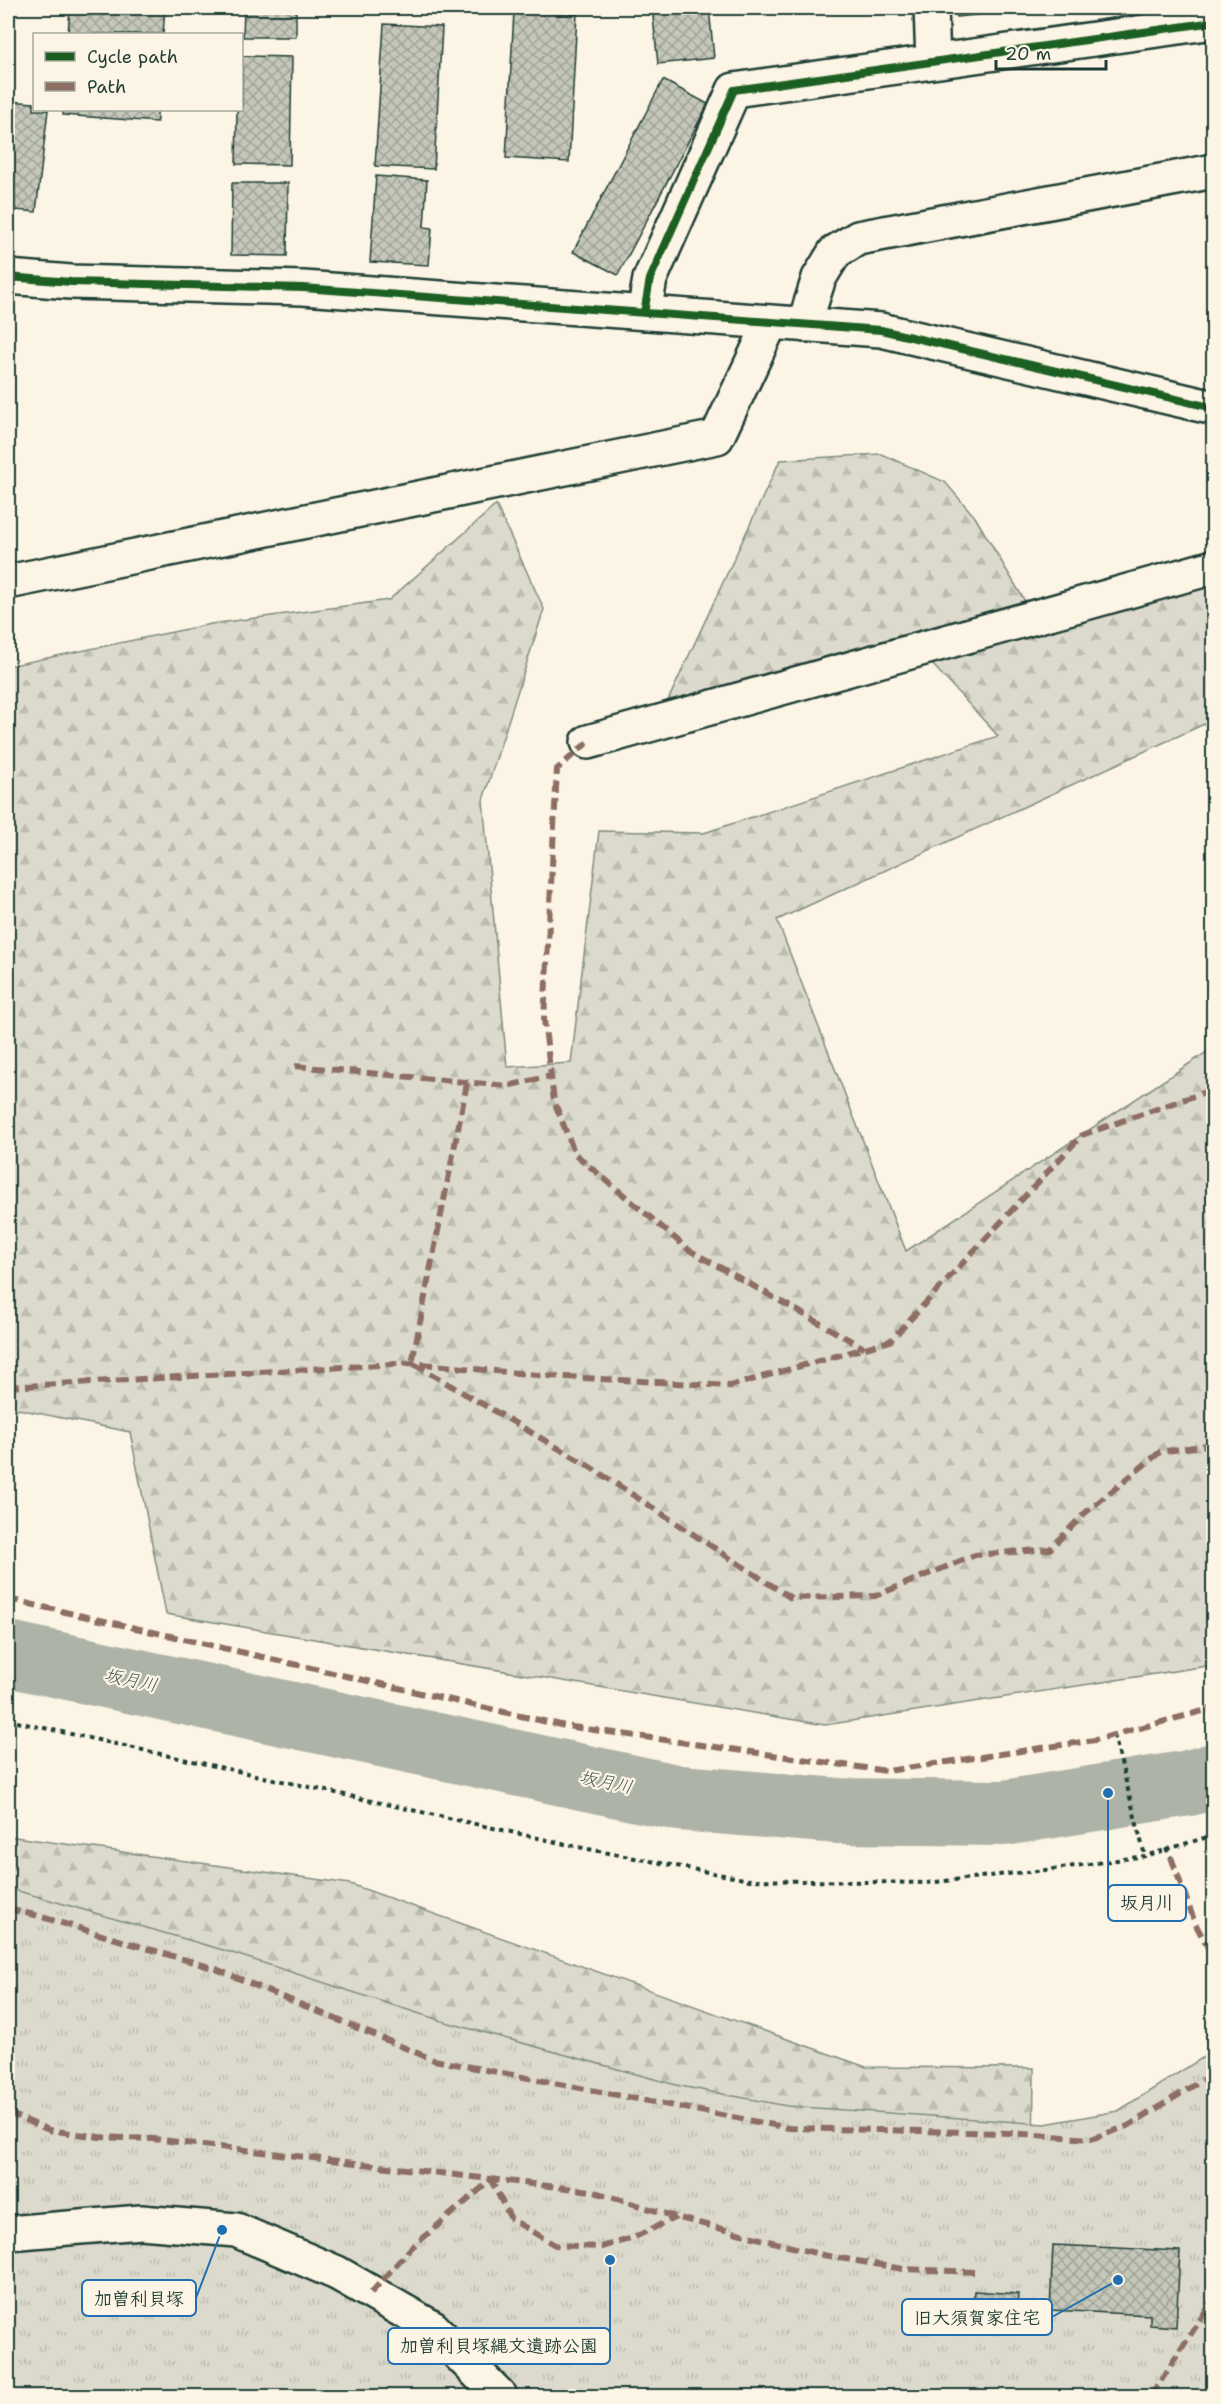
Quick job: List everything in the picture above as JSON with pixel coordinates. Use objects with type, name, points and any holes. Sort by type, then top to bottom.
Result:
[{"type":"street","points":[[931,8],[933,61]]},
{"type":"street","points":[[644,313],[650,279],[734,90],[1214,22]]},
{"type":"street","points":[[804,325],[819,278],[835,252],[858,238],[1214,171]]},
{"type":"street","points":[[8,277],[71,282],[303,288],[881,330],[1214,408]]},
{"type":"street","points":[[8,582],[717,437],[771,322]]},
{"type":"street","points":[[1164,397],[1214,384]]},
{"type":"street","points":[[588,742],[1214,567]]},
{"type":"street","points":[[8,2233],[21,2230],[141,2222],[236,2230],[337,2273],[433,2328],[500,2397]]},
{"type":"path","points":[[8,1720],[583,1848],[749,1880],[926,1882],[1054,1869],[1145,1856],[1214,1835]]},
{"type":"path","points":[[1114,1735],[1145,1856]]},
{"type":"path","points":[[1166,1848],[1171,1857]]},
{"type":"green space","points":[[881,454],[945,482],[975,517],[1026,603],[1213,548],[1213,720],[777,920],[906,1251],[1213,1048],[1213,1665],[825,1725],[166,1614],[130,1432],[8,1407],[8,666],[211,624],[389,600],[496,505],[544,609],[483,800],[507,1067],[571,1063],[599,831],[704,833],[998,736],[922,653],[665,707],[780,460]]},
{"type":"green space","points":[[8,1836],[350,1884],[866,2067],[1034,2068],[1031,2356],[1096,2396],[8,2396]]},
{"type":"green space","points":[[8,1888],[223,1950],[442,2021],[680,2086],[787,2106],[1045,2124],[1118,2111],[1213,2051],[1213,2396],[8,2396]]},
{"type":"building","points":[[70,8],[165,8],[163,33],[68,33]]},
{"type":"building","points":[[244,8],[296,8],[296,37],[243,37]]},
{"type":"building","points":[[652,8],[709,8],[714,58],[658,64]]},
{"type":"building","points":[[956,8],[994,8],[995,13],[957,17]]},
{"type":"building","points":[[514,11],[577,14],[569,162],[506,158]]},
{"type":"building","points":[[384,24],[442,27],[434,169],[375,166]]},
{"type":"building","points":[[243,56],[292,57],[290,165],[236,164],[237,111],[243,111]]},
{"type":"building","points":[[663,80],[708,104],[618,275],[573,252]]},
{"type":"building","points":[[8,101],[33,103],[33,111],[48,111],[36,212],[15,210],[14,214],[8,214]]},
{"type":"building","points":[[63,111],[157,111],[157,122],[63,115]]},
{"type":"building","points":[[376,176],[427,180],[424,227],[432,228],[429,265],[370,262]]},
{"type":"building","points":[[232,183],[288,183],[287,256],[231,255]]},
{"type":"building","points":[[1053,2245],[1180,2251],[1176,2327],[1150,2325],[1150,2315],[1050,2310]]},
{"type":"building","points":[[974,2291],[1018,2294],[1016,2322],[972,2319]]},
{"type":"waterway","name":"坂月川","points":[[8,1654],[680,1798],[839,1811],[1004,1813],[1189,1783],[1214,1776]]},
{"type":"marked path","points":[[588,742],[557,769],[544,1020],[554,1101],[575,1154],[689,1250],[864,1348]]},
{"type":"marked path","points":[[295,1066],[507,1086],[551,1076]]},
{"type":"marked path","points":[[467,1083],[412,1363],[587,1465],[791,1598],[875,1596],[975,1555],[1050,1549],[1085,1513],[1160,1452],[1214,1444]]},
{"type":"marked path","points":[[8,1387],[412,1363],[548,1376],[730,1386],[890,1341],[1082,1135],[1214,1089]]},
{"type":"marked path","points":[[8,1599],[565,1726],[887,1771],[1095,1740],[1214,1708]]},
{"type":"marked path","points":[[1171,1857],[1195,1923],[1214,1959]]},
{"type":"marked path","points":[[8,1909],[216,1969],[434,2060],[789,2128],[1009,2133],[1091,2139],[1128,2126],[1214,2073]]},
{"type":"marked path","points":[[8,2113],[49,2130],[99,2137],[153,2139],[591,2191],[676,2217],[823,2255],[903,2269],[974,2272]]},
{"type":"marked path","points":[[371,2293],[411,2248],[491,2180],[511,2219],[555,2245],[602,2247],[633,2238],[676,2217]]},
{"type":"marked path","points":[[1151,2396],[1214,2298]]},
{"type":"cycle path","points":[[644,313],[650,279],[734,90],[1214,22]]},
{"type":"cycle path","points":[[8,277],[71,282],[303,288],[881,330],[1214,408]]},
{"type":"place","name":"坂月川","points":[[1108,1793]]},
{"type":"place","name":"加曽利貝塚","points":[[222,2230]]},
{"type":"place","name":"加曽利貝塚縄文遺跡公園","points":[[610,2260]]},
{"type":"place","name":"旧大須賀家住宅","points":[[1118,2280]]}]
